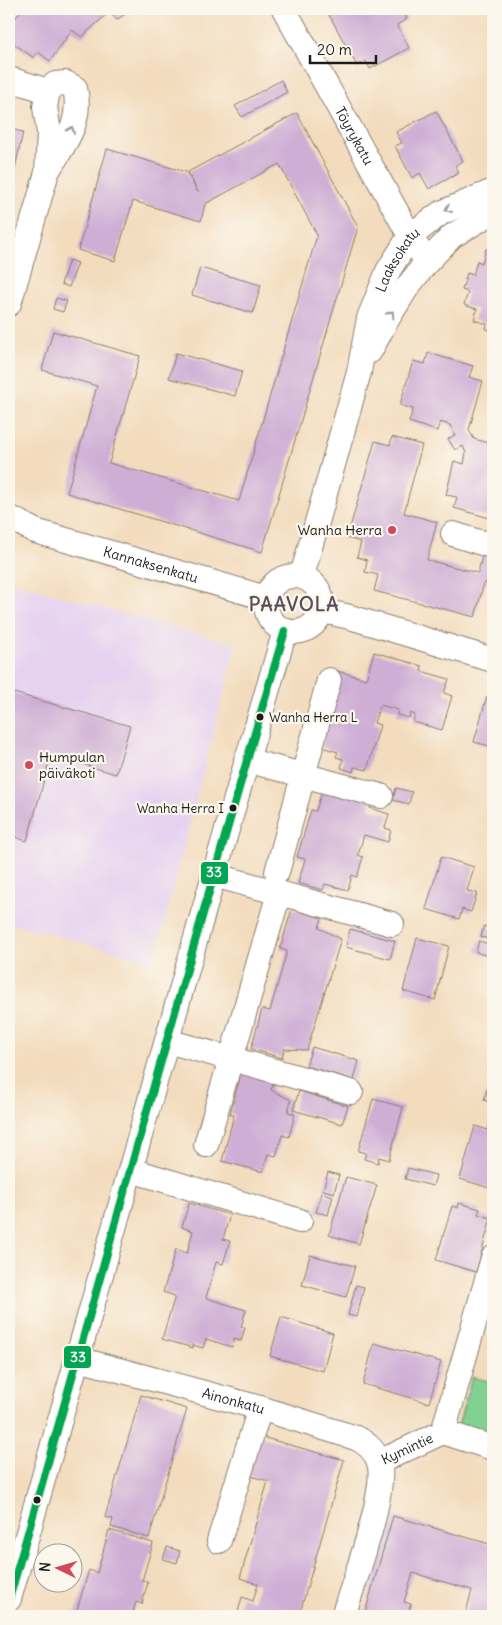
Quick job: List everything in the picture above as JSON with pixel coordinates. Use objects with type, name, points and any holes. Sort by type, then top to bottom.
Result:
[{"type":"street","name":"Töyrykatu","points":[[284,9],[410,236],[427,262]]},
{"type":"street","points":[[9,79],[48,91]]},
{"type":"street","points":[[9,304],[46,172],[48,132],[46,107],[48,91],[55,84],[66,83],[75,88],[78,102],[76,116],[70,134],[46,172]]},
{"type":"street","name":"Laaksokatu","points":[[302,576],[359,372],[369,318],[388,271],[410,236],[441,212],[493,191]]},
{"type":"street","name":"Laaksokatu","points":[[359,372],[385,323],[408,286],[427,262],[452,236],[493,212]]},
{"type":"street","name":"Kannaksenkatu","points":[[9,517],[35,530],[266,598]]},
{"type":"street","name":"Kannaksenkatu","points":[[9,530],[35,530]]},
{"type":"street","points":[[453,534],[485,544],[493,540]]},
{"type":"street","points":[[286,576],[302,576],[315,583],[322,596],[323,612],[315,625],[301,632],[285,632],[273,624],[266,612],[266,598],[274,584],[286,576]]},
{"type":"street","points":[[323,612],[350,617],[493,660]]},
{"type":"street","points":[[9,1599],[246,760],[285,632]]},
{"type":"street","points":[[206,1145],[278,883],[329,680]]},
{"type":"street","points":[[246,760],[381,796]]},
{"type":"street","points":[[214,875],[278,883],[392,924]]},
{"type":"street","points":[[167,1041],[351,1092]]},
{"type":"street","points":[[131,1170],[300,1221]]},
{"type":"street","name":"Kymintie","points":[[343,1616],[377,1506],[381,1475],[379,1462],[443,1432],[493,1258]]},
{"type":"street","name":"Ainonkatu","points":[[78,1359],[260,1408],[356,1438],[368,1443],[379,1462]]},
{"type":"street","points":[[219,1541],[260,1408]]},
{"type":"street","points":[[443,1432],[493,1448]]},
{"type":"shaded area","points":[[9,581],[236,645],[154,962],[9,923]]},
{"type":"green space","points":[[472,1377],[493,1382],[493,1440],[457,1429]]},
{"type":"building","points":[[22,9],[131,9],[117,20],[110,11],[82,37],[72,30],[50,61],[38,52],[34,58],[9,40],[9,27]]},
{"type":"building","points":[[326,9],[410,9],[403,12],[407,19],[397,25],[409,48],[370,69],[366,61],[357,66]]},
{"type":"building","points":[[281,80],[287,92],[242,117],[235,106]]},
{"type":"building","points":[[436,111],[463,161],[455,166],[459,173],[429,189],[420,173],[412,178],[395,146],[402,143],[396,132]]},
{"type":"building","points":[[297,113],[358,227],[262,552],[67,493],[97,386],[42,370],[53,331],[140,356],[109,463],[239,501],[317,235],[279,164],[205,204],[201,221],[133,201],[115,261],[78,250],[107,149],[186,172],[198,192],[188,172]]},
{"type":"building","points":[[9,129],[23,132],[10,191],[9,191]]},
{"type":"building","points":[[486,249],[493,251],[493,331],[486,329],[487,324],[474,320],[477,309],[464,305],[468,292],[462,290],[467,273],[473,275],[477,261],[482,263]]},
{"type":"building","points":[[69,260],[78,263],[69,287],[61,284]]},
{"type":"building","points":[[200,268],[261,285],[253,313],[192,295]]},
{"type":"building","points":[[56,298],[67,301],[63,312],[53,309]]},
{"type":"building","points":[[176,353],[242,371],[235,396],[169,378]]},
{"type":"building","points":[[428,353],[473,366],[469,377],[483,381],[469,430],[474,439],[493,444],[493,519],[454,508],[457,497],[446,495],[454,461],[464,464],[466,453],[463,446],[455,450],[448,439],[455,435],[450,425],[440,422],[437,431],[409,422],[413,409],[400,405],[413,361],[425,364]]},
{"type":"building","name":"Wanha Herra","points":[[392,437],[422,445],[404,513],[437,522],[427,560],[478,573],[483,552],[493,555],[493,585],[484,583],[475,617],[374,591],[378,575],[365,572],[367,560],[357,557],[361,542],[347,538],[375,441],[390,445]]},
{"type":"building","points":[[374,652],[422,666],[421,671],[449,679],[444,693],[452,696],[442,730],[413,722],[415,715],[410,713],[409,718],[397,715],[398,710],[380,705],[374,723],[380,725],[367,770],[354,767],[353,772],[341,768],[343,759],[336,757],[338,752],[322,747],[324,718],[337,671],[366,679]]},
{"type":"building","name":"Humpulan päiväkoti","points":[[14,693],[130,726],[116,774],[51,755],[27,841],[9,835],[9,711]]},
{"type":"building","points":[[487,696],[493,698],[493,747],[474,742]]},
{"type":"building","points":[[323,787],[371,801],[370,808],[389,814],[385,828],[391,830],[388,842],[364,835],[358,855],[363,857],[357,877],[352,875],[348,890],[325,884],[323,890],[298,883],[305,859],[297,857],[311,810],[316,811]]},
{"type":"building","points":[[396,788],[412,792],[409,804],[393,800]]},
{"type":"building","points":[[441,857],[474,867],[467,891],[477,893],[471,912],[462,909],[459,919],[426,909]]},
{"type":"building","points":[[292,909],[322,918],[319,928],[341,939],[307,1050],[284,1049],[282,1058],[251,1049],[262,1009],[270,1011],[287,951],[280,949]]},
{"type":"building","points":[[484,926],[493,929],[493,940],[481,937]]},
{"type":"building","points":[[350,929],[395,941],[390,959],[346,947]]},
{"type":"building","points":[[417,938],[449,946],[435,1000],[403,991]]},
{"type":"building","points":[[479,941],[493,945],[493,958],[476,952]]},
{"type":"building","points":[[312,1047],[359,1061],[354,1080],[306,1066]]},
{"type":"building","points":[[493,1069],[493,1103],[484,1100]]},
{"type":"building","points":[[242,1070],[275,1079],[271,1090],[291,1100],[288,1112],[295,1114],[289,1137],[282,1135],[276,1156],[268,1154],[263,1172],[222,1161],[234,1115],[230,1114]]},
{"type":"building","points":[[299,1091],[348,1106],[342,1124],[293,1110]]},
{"type":"building","points":[[373,1099],[403,1107],[389,1160],[379,1157],[378,1163],[364,1159],[366,1153],[358,1151]]},
{"type":"building","points":[[490,1123],[493,1124],[493,1189],[460,1179],[475,1126],[488,1130]]},
{"type":"building","points":[[408,1168],[436,1175],[433,1186],[405,1179]]},
{"type":"building","points":[[328,1172],[339,1175],[334,1193],[323,1190]]},
{"type":"building","points":[[346,1177],[377,1185],[359,1244],[329,1235]]},
{"type":"building","points":[[322,1193],[333,1196],[328,1215],[316,1212]]},
{"type":"building","points":[[189,1203],[230,1215],[223,1239],[230,1241],[223,1264],[216,1262],[206,1298],[246,1310],[241,1327],[245,1328],[241,1341],[234,1339],[232,1347],[206,1339],[203,1348],[193,1345],[193,1348],[162,1339],[175,1296],[163,1292],[176,1249],[187,1253],[193,1231],[182,1227]]},
{"type":"building","points":[[459,1203],[480,1209],[478,1214],[491,1218],[476,1272],[436,1260],[452,1206],[458,1208]]},
{"type":"building","points":[[310,1255],[355,1266],[346,1297],[302,1285]]},
{"type":"building","points":[[356,1285],[364,1287],[357,1317],[348,1315]]},
{"type":"building","points":[[281,1317],[333,1333],[323,1371],[270,1356]]},
{"type":"building","points":[[374,1343],[441,1362],[429,1403],[363,1384]]},
{"type":"building","points":[[141,1395],[187,1409],[149,1538],[111,1527],[113,1519],[105,1517]]},
{"type":"building","points":[[258,1436],[344,1460],[299,1616],[237,1616],[242,1597],[253,1601],[258,1584],[240,1578],[268,1481],[247,1475]]},
{"type":"building","points":[[393,1516],[493,1545],[493,1580],[491,1586],[493,1587],[493,1616],[465,1616],[472,1590],[413,1573],[404,1602],[411,1604],[407,1616],[364,1616]]},
{"type":"building","points":[[109,1530],[153,1543],[142,1581],[148,1582],[142,1604],[136,1602],[132,1616],[75,1616],[89,1570],[97,1573]]},
{"type":"building","points":[[167,1547],[180,1551],[177,1563],[163,1559]]},
{"type":"transit line","name":"33","points":[[9,1599],[214,873],[285,631]]},
{"type":"place","name":"Wanha Herra","points":[[392,530]]},
{"type":"place","name":"Wanha Herra L","points":[[260,717]]},
{"type":"place","name":"Humpulan päiväkoti","points":[[29,765]]},
{"type":"place","name":"Wanha Herra I","points":[[233,808]]},
{"type":"district","name":"PAAVOLA","points":[[294,604]]}]
